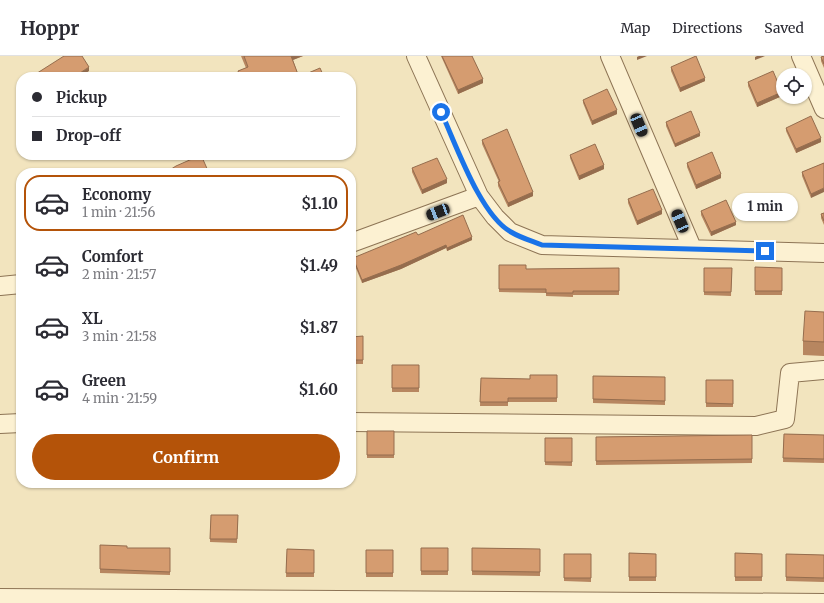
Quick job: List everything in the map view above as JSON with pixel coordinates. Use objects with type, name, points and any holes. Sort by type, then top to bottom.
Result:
[{"type":"street","points":[[416,56],[479,196],[495,217],[510,232],[542,245],[692,248],[824,253]]},
{"type":"street","points":[[610,56],[692,248]]},
{"type":"street","points":[[801,56],[824,109]]},
{"type":"street","points":[[356,241],[479,196]]},
{"type":"street","points":[[0,286],[16,284]]},
{"type":"street","points":[[356,422],[756,426],[785,419],[790,374],[824,370]]},
{"type":"street","points":[[0,424],[16,423]]},
{"type":"street","points":[[0,598],[824,603]]},
{"type":"building","points":[[64,56],[82,56],[89,67],[82,72],[39,72]]},
{"type":"building","points":[[244,56],[291,56],[297,72],[238,72],[248,67]]},
{"type":"building","points":[[442,56],[472,56],[483,79],[458,90]]},
{"type":"building","points":[[696,56],[705,78],[680,88],[671,67]]},
{"type":"building","points":[[824,56],[824,64],[821,57]]},
{"type":"building","points":[[320,68],[322,72],[311,72]]},
{"type":"building","points":[[773,71],[776,78],[776,95],[757,103],[748,82]]},
{"type":"building","points":[[607,89],[617,110],[592,121],[583,100]]},
{"type":"building","points":[[691,111],[700,133],[675,144],[666,122]]},
{"type":"building","points":[[811,116],[821,138],[796,149],[786,128]]},
{"type":"building","points":[[507,129],[533,192],[508,203],[498,182],[500,181],[482,140]]},
{"type":"building","points":[[595,144],[604,165],[579,176],[570,155]]},
{"type":"building","points":[[712,152],[721,174],[696,185],[687,163]]},
{"type":"building","points":[[437,158],[447,179],[422,190],[412,168]]},
{"type":"building","points":[[190,160],[203,160],[207,168],[173,168]]},
{"type":"building","points":[[824,163],[824,188],[811,194],[802,172]]},
{"type":"building","points":[[653,189],[662,210],[637,221],[628,199]]},
{"type":"building","points":[[726,200],[736,222],[711,232],[701,211]]},
{"type":"building","points":[[824,213],[824,221],[821,214]]},
{"type":"building","points":[[463,215],[472,237],[447,248],[446,245],[362,280],[356,265],[356,257],[416,232],[418,235]]},
{"type":"building","points":[[499,265],[526,265],[526,269],[619,268],[619,291],[573,291],[573,293],[546,293],[546,289],[499,289]]},
{"type":"building","points":[[755,267],[782,268],[782,291],[755,291]]},
{"type":"building","points":[[704,268],[732,268],[731,292],[704,292]]},
{"type":"building","points":[[805,311],[824,312],[824,342],[803,341]]},
{"type":"building","points":[[363,336],[363,360],[356,360],[356,337]]},
{"type":"building","points":[[392,365],[419,365],[419,388],[392,388]]},
{"type":"building","points":[[530,375],[557,375],[557,398],[508,398],[508,402],[480,402],[481,378],[530,379]]},
{"type":"building","points":[[593,376],[665,377],[665,401],[593,399]]},
{"type":"building","points":[[706,380],[733,380],[733,404],[706,403]]},
{"type":"building","points":[[367,431],[394,431],[394,455],[367,455]]},
{"type":"building","points":[[784,434],[824,435],[824,459],[783,458]]},
{"type":"building","points":[[752,435],[752,459],[596,461],[596,437]]},
{"type":"building","points":[[545,438],[572,438],[572,462],[545,462]]},
{"type":"building","points":[[211,515],[238,515],[237,539],[210,539]]},
{"type":"building","points":[[100,545],[127,546],[127,548],[170,548],[170,572],[100,569]]},
{"type":"building","points":[[421,548],[448,548],[448,571],[421,571]]},
{"type":"building","points":[[472,548],[540,549],[540,572],[472,571]]},
{"type":"building","points":[[287,549],[314,550],[314,573],[286,573]]},
{"type":"building","points":[[366,550],[393,550],[393,573],[366,573]]},
{"type":"building","points":[[629,553],[656,554],[656,577],[629,577]]},
{"type":"building","points":[[735,553],[762,554],[762,577],[735,577]]},
{"type":"building","points":[[564,554],[591,554],[591,578],[564,578]]},
{"type":"building","points":[[786,554],[824,555],[824,578],[786,577]]},
{"type":"route","points":[[441,112],[479,196],[495,217],[510,232],[542,245],[765,251]]}]
